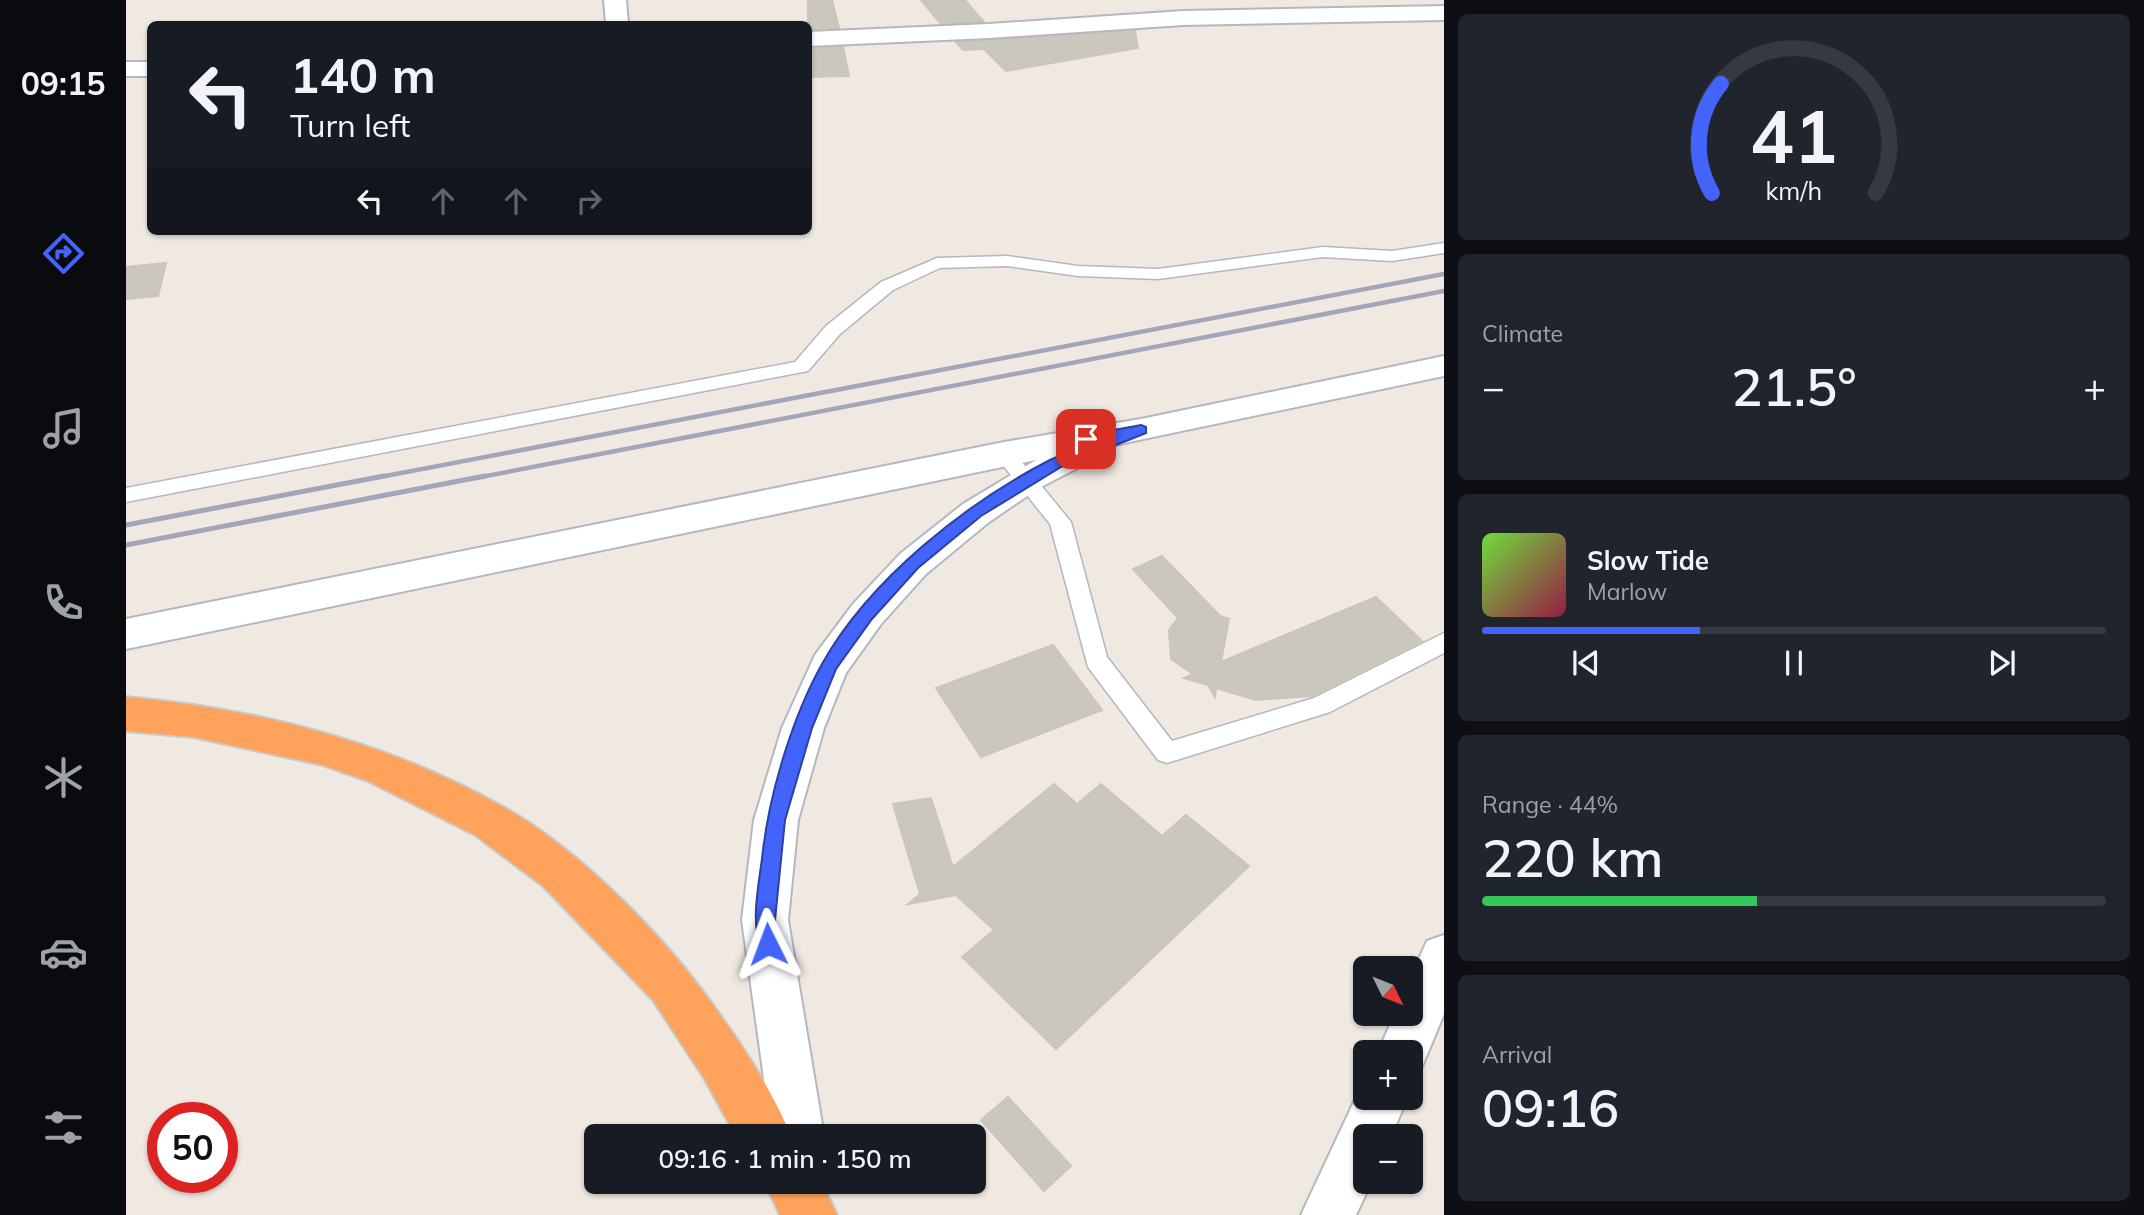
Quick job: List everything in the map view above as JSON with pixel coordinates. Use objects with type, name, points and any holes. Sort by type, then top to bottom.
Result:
[{"type":"highway","points":[[126,713],[193,720],[323,748],[383,768],[492,821],[558,872],[615,926],[670,984],[722,1060],[758,1124]]},
{"type":"highway","points":[[798,1194],[810,1215]]},
{"type":"main road","points":[[615,0],[617,21]]},
{"type":"main road","points":[[812,39],[989,32],[1183,18],[1444,13]]},
{"type":"main road","points":[[126,69],[147,69]]},
{"type":"main road","points":[[126,634],[1016,467],[1092,447],[1141,430],[1444,366]]},
{"type":"main road","points":[[796,1124],[765,920],[776,820],[803,728],[829,666],[867,614],[913,564],[976,513],[1016,467]]},
{"type":"main road","points":[[1408,1040],[1444,957]]},
{"type":"main road","points":[[1328,1215],[1353,1162]]},
{"type":"main road","points":[[807,1194],[810,1215]]},
{"type":"lane","points":[[126,495],[800,367],[833,330],[887,286],[937,263],[1007,261],[1078,271],[1158,274],[1323,252],[1392,256],[1444,248]]},
{"type":"lane","points":[[1016,467],[1060,522],[1096,660],[1167,753],[1321,705],[1444,642]]},
{"type":"building","points":[[808,0],[832,0],[839,28],[812,29],[812,21],[808,21]]},
{"type":"building","points":[[921,0],[965,0],[984,22],[941,24]]},
{"type":"building","points":[[1135,31],[1138,48],[1006,71],[984,49],[963,50],[956,42]]},
{"type":"building","points":[[843,47],[849,76],[812,77],[812,49]]},
{"type":"building","points":[[166,263],[158,296],[126,299],[126,267]]},
{"type":"building","points":[[1162,556],[1220,616],[1229,619],[1221,662],[1376,597],[1422,641],[1312,696],[1256,700],[1216,688],[1215,697],[1208,685],[1184,678],[1193,674],[1171,659],[1169,630],[1178,618],[1133,569]]},
{"type":"building","points":[[1053,645],[1102,710],[981,757],[936,688]]},
{"type":"building","points":[[1054,784],[1077,804],[1101,784],[1162,836],[1186,815],[1249,866],[1056,1049],[962,957],[994,930],[956,895],[908,904],[920,894],[893,804],[931,798],[953,867]]},
{"type":"building","points":[[1008,1097],[1071,1166],[1044,1191],[981,1120]]},
{"type":"railway","points":[[375,478],[1444,274]]},
{"type":"railway","points":[[476,478],[1444,291]]},
{"type":"railway","points":[[126,525],[384,476]]},
{"type":"railway","points":[[126,545],[485,476]]},
{"type":"route","points":[[768,944],[765,920],[776,820],[803,728],[829,666],[867,614],[913,564],[976,513],[1056,463],[1141,430],[1086,439]]}]
